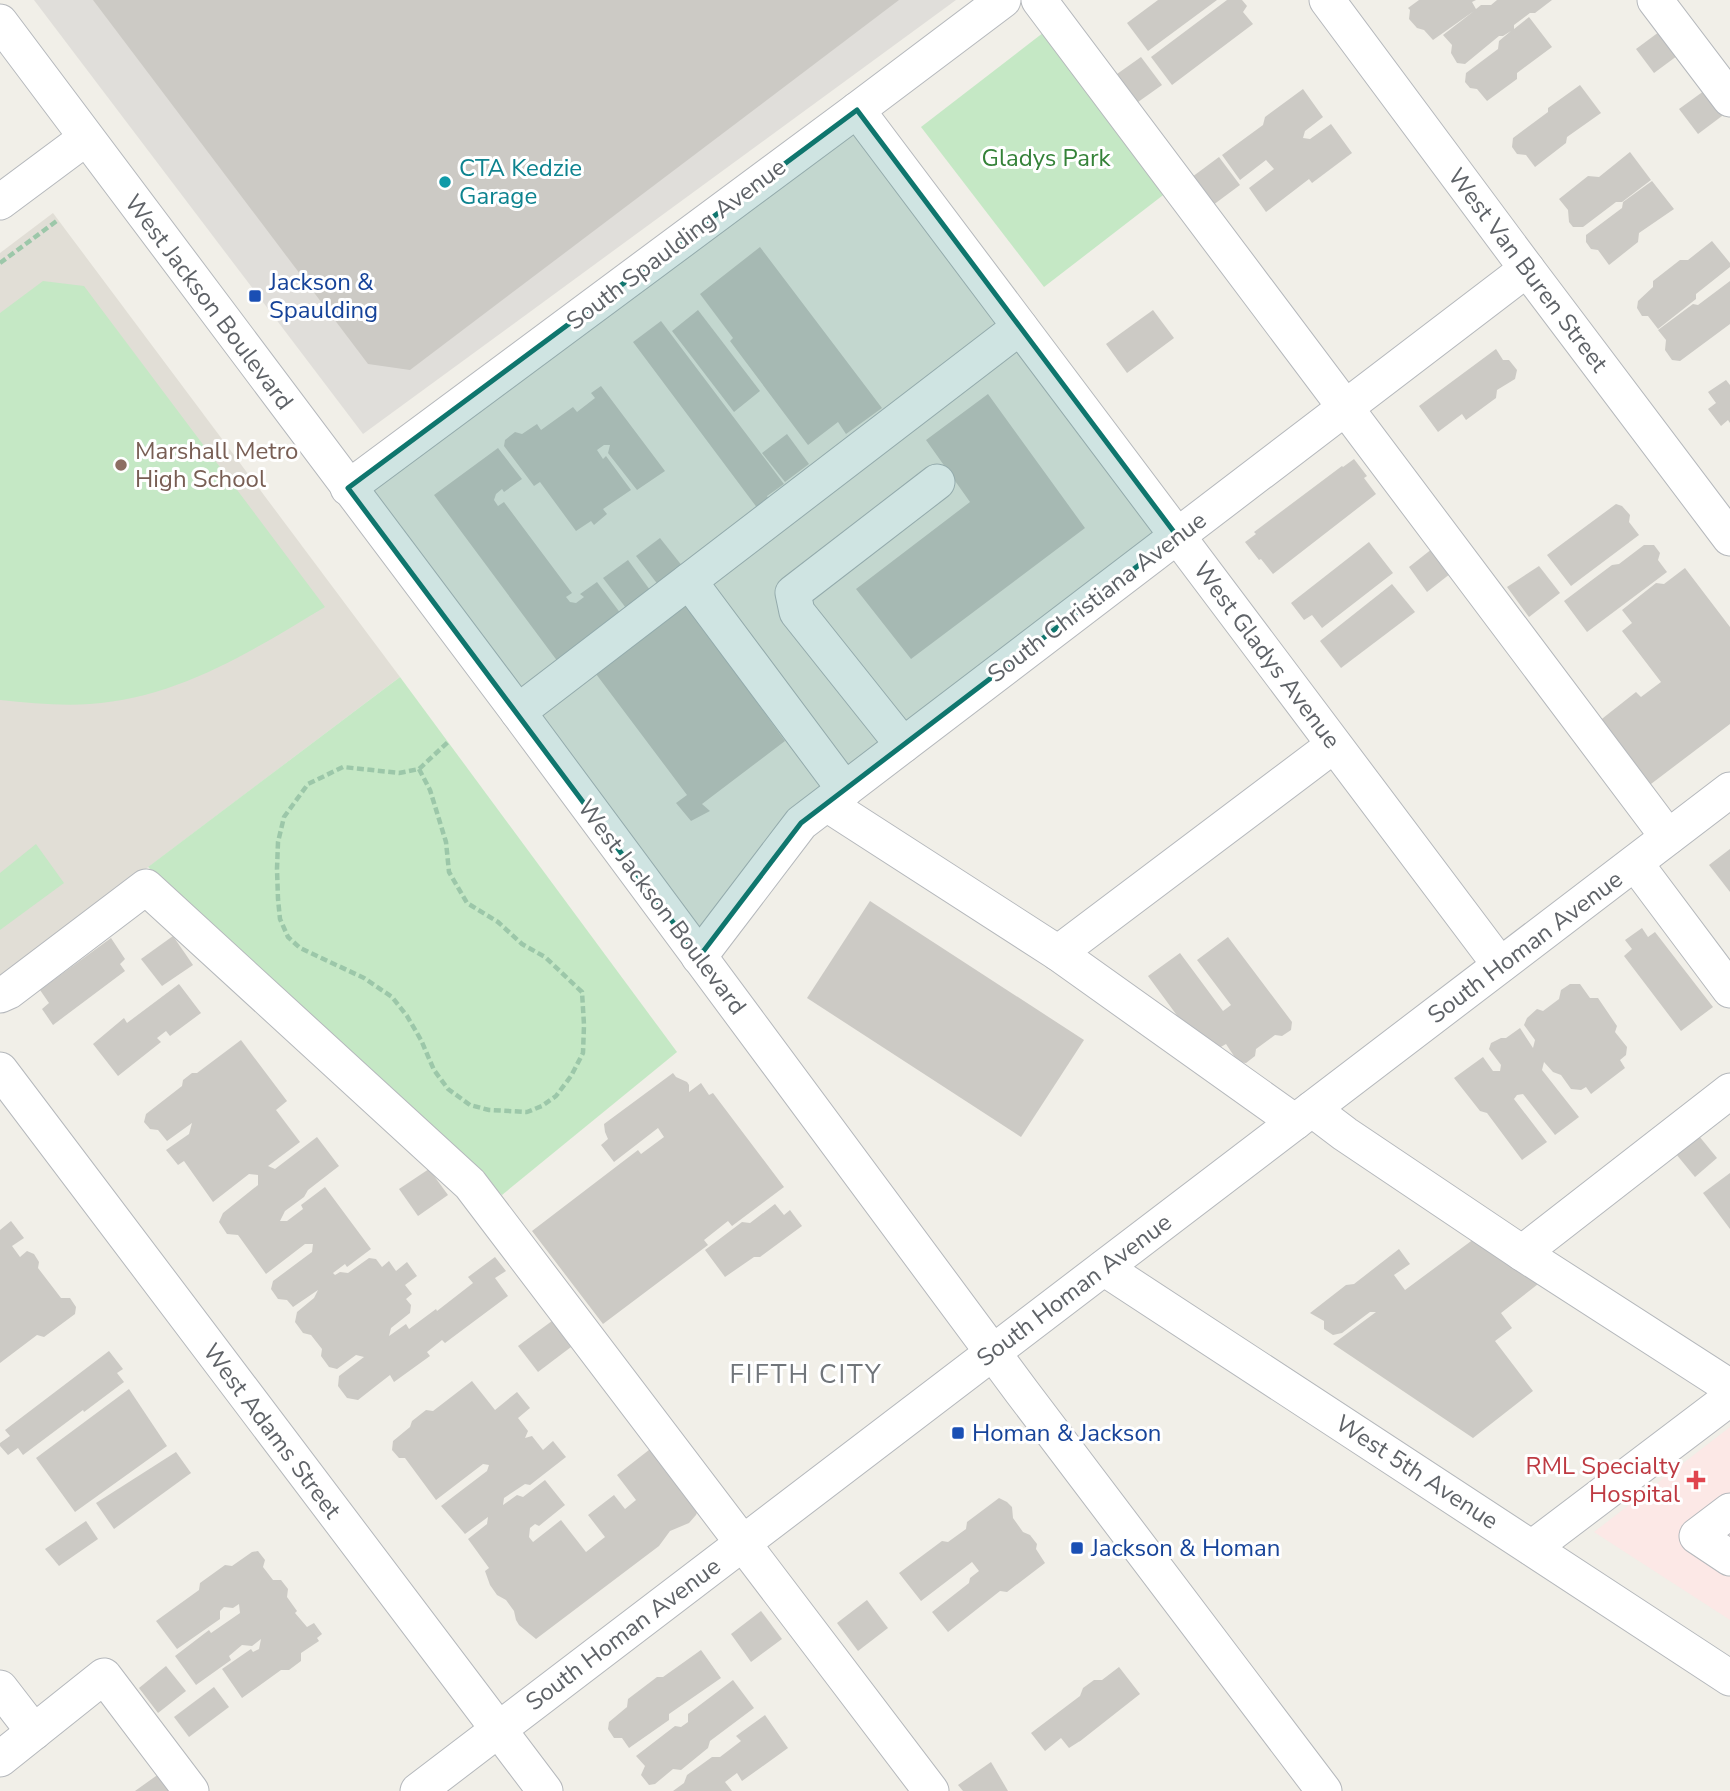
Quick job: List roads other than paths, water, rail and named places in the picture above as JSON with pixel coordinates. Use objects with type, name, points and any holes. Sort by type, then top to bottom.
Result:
[{"type":"street","name":"South Spaulding Avenue","points":[[348,488],[1003,0]]},
{"type":"street","points":[[1039,0],[1668,837]]},
{"type":"street","name":"West Van Buren Street","points":[[1328,0],[1730,538]]},
{"type":"street","points":[[1655,0],[1730,99]]},
{"type":"street","name":"West Jackson Boulevard","points":[[0,22],[518,712],[993,1353],[1324,1791]]},
{"type":"street","name":"West Gladys Avenue","points":[[857,110],[1500,965]]},
{"type":"street","points":[[0,202],[86,138]]},
{"type":"street","name":"South Christiana Avenue","points":[[699,957],[801,823],[1527,269]]},
{"type":"street","points":[[518,712],[1020,327]]},
{"type":"street","points":[[903,746],[797,612],[793,593],[937,482]]},
{"type":"street","points":[[689,581],[836,797],[1058,953],[1303,1116],[1345,1134],[1522,1253],[1730,1387]]},
{"type":"street","points":[[1058,953],[1334,744]]},
{"type":"street","name":"South Homan Avenue","points":[[418,1791],[1730,790]]},
{"type":"street","points":[[1634,863],[1730,990]]},
{"type":"street","points":[[0,995],[9,991],[146,887],[470,1184],[931,1791]]},
{"type":"street","name":"West Adams Street","points":[[0,1070],[545,1791]]},
{"type":"street","points":[[1522,1253],[1730,1091]]},
{"type":"street","name":"West 5th Avenue","points":[[1104,1268],[1730,1678]]},
{"type":"street","points":[[1532,1548],[1730,1398]]},
{"type":"street","points":[[1730,1511],[1697,1536],[1730,1558]]},
{"type":"street","points":[[0,1759],[104,1676],[191,1791]]},
{"type":"street","points":[[0,1688],[34,1732]]},
{"type":"place","name":"CTA Kedzie Garage","points":[[445,182]]},
{"type":"place","name":"Jackson & Spaulding","points":[[255,296]]},
{"type":"place","name":"Marshall Metro High School","points":[[121,465]]},
{"type":"place","name":"Homan & Jackson","points":[[958,1433]]},
{"type":"place","name":"RML Specialty Hospital","points":[[1696,1480]]},
{"type":"place","name":"Jackson & Homan","points":[[1077,1548]]},
{"type":"district","name":"FIFTH CITY","points":[[806,1374]]},
{"type":"park label","name":"Gladys Park","points":[[1046,158]]}]
